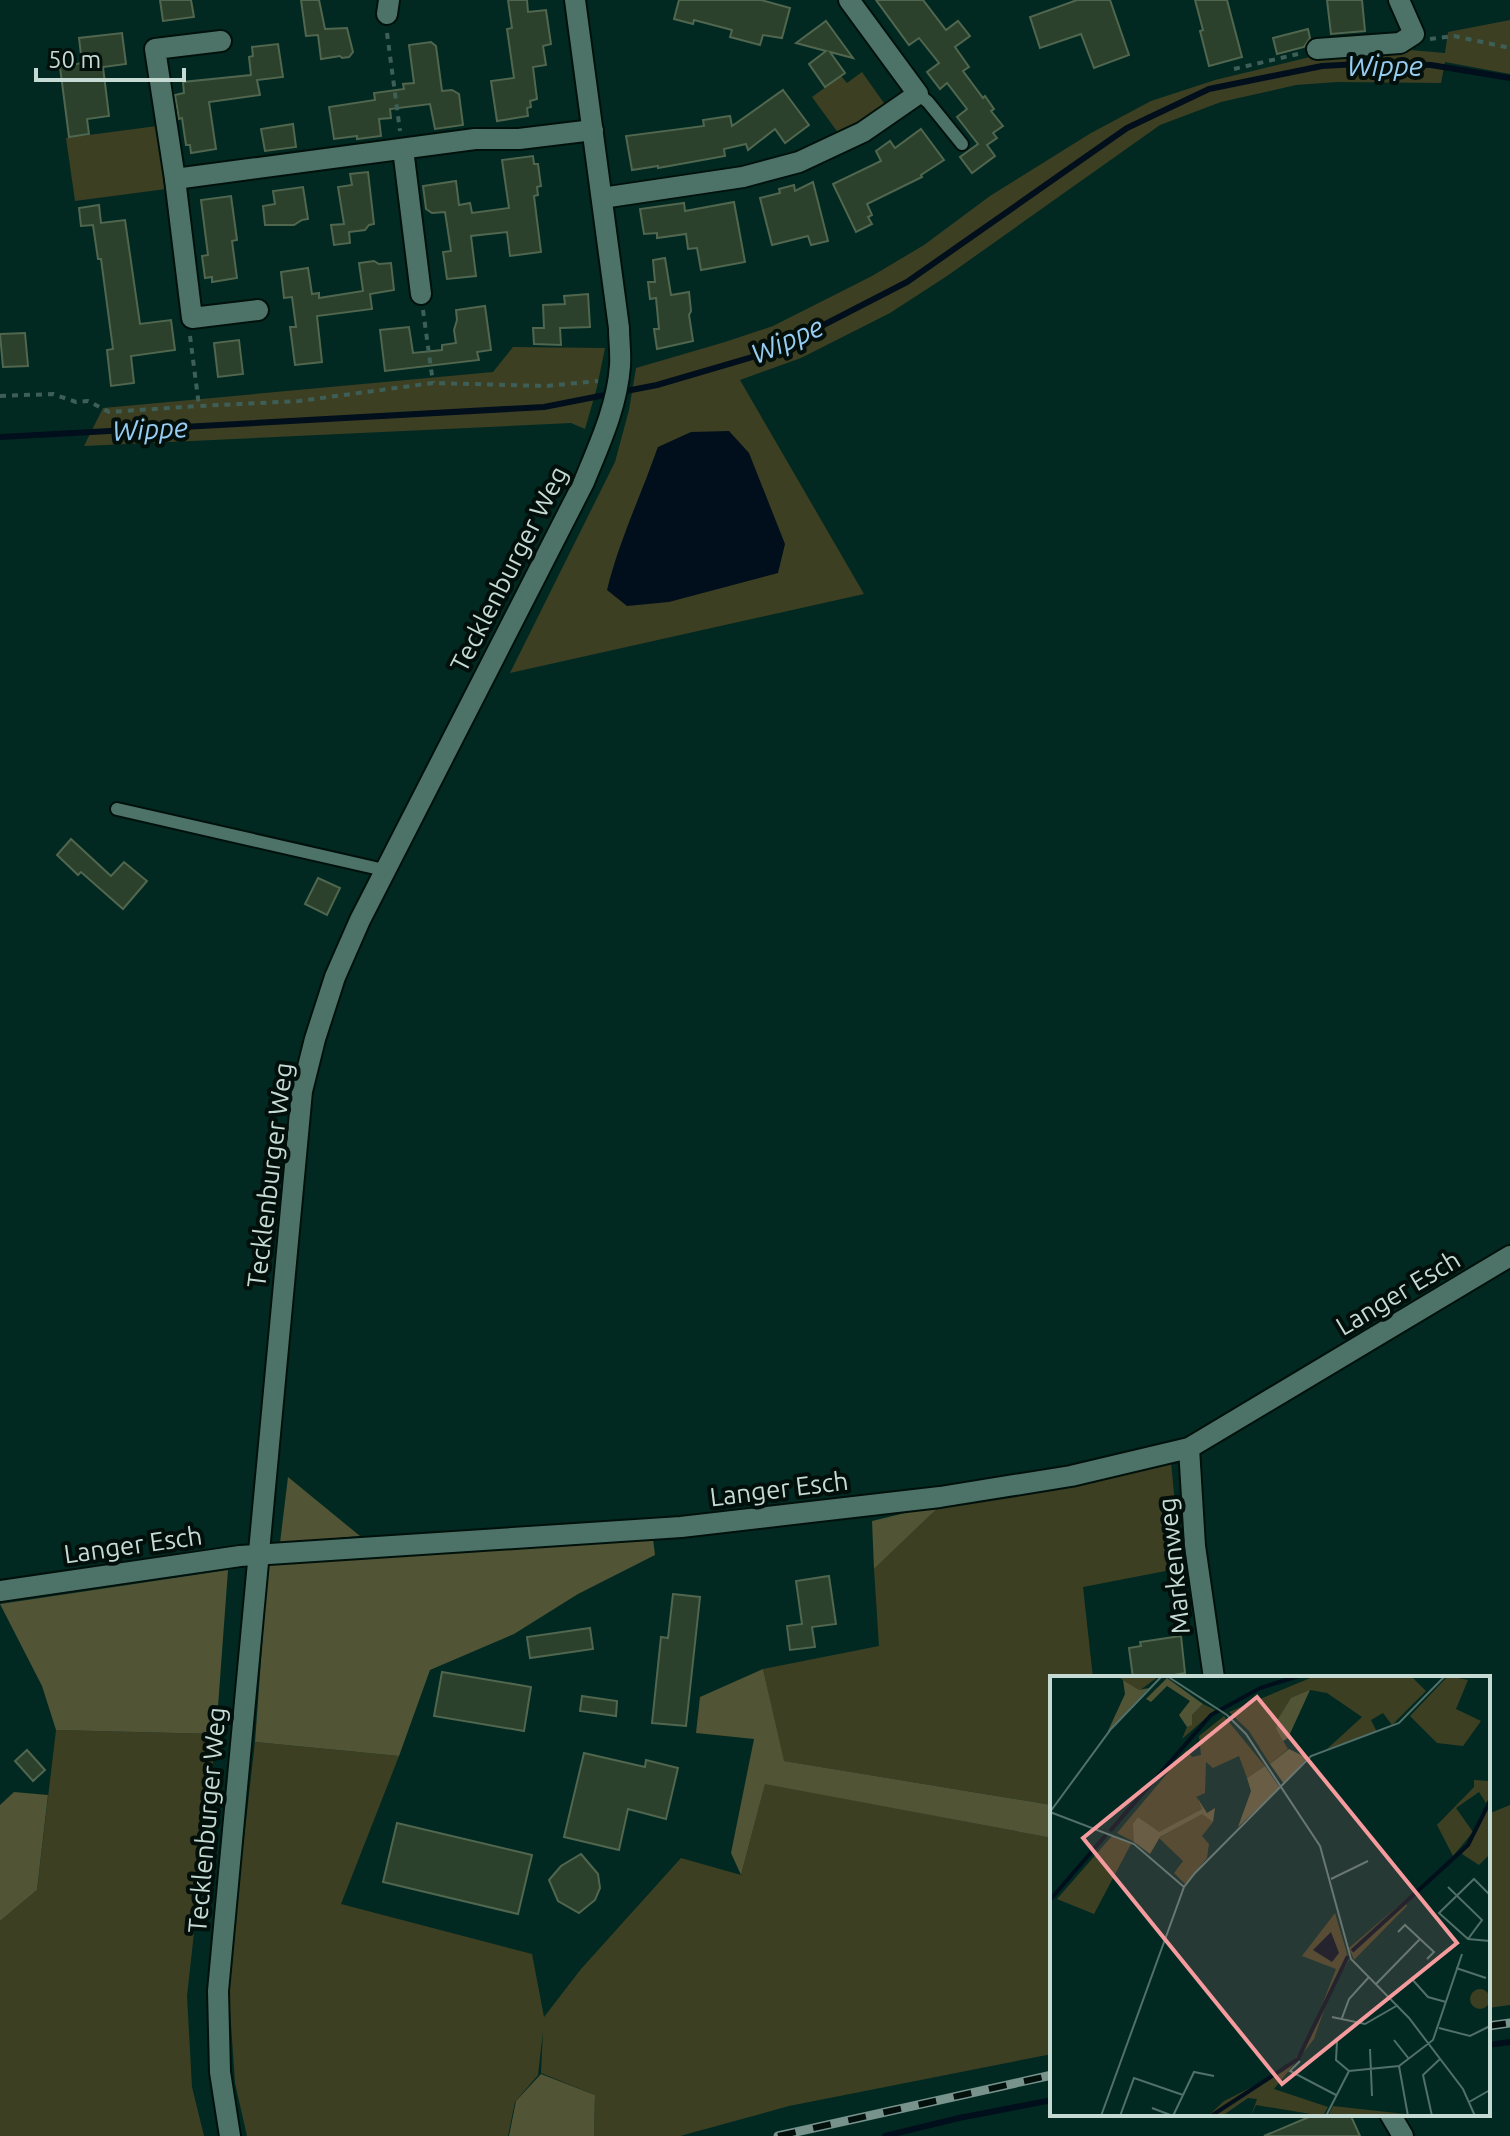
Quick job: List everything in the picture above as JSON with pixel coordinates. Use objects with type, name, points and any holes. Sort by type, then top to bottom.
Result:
[{"type":"street","name":"Tecklenburger Weg","points":[[230,2136],[220,2072],[218,1991],[302,1091],[335,977],[384,870],[584,482],[607,426],[620,366],[619,328],[575,0]]},
{"type":"street","points":[[602,198],[743,177],[799,162],[863,132],[918,94],[849,0]]},
{"type":"street","points":[[1317,49],[1400,43],[1414,34],[1399,0]]},
{"type":"street","points":[[221,41],[155,49],[192,318],[258,310]]},
{"type":"street","points":[[175,179],[475,139],[519,139],[593,130]]},
{"type":"street","points":[[403,149],[421,294]]},
{"type":"street","name":"Langer Esch","points":[[0,1591],[257,1555],[681,1527],[940,1497],[1071,1476],[1189,1448],[1510,1256]]},
{"type":"street","name":"Markenweg","points":[[1189,1448],[1195,1546],[1214,1676]]},
{"type":"street","points":[[1391,2116],[1403,2136]]},
{"type":"lane","points":[[918,94],[962,144]]},
{"type":"lane","points":[[117,809],[384,870]]},
{"type":"path","points":[[388,7],[387,36],[403,149]]},
{"type":"path","points":[[1414,34],[1430,39],[1454,36],[1510,48]]},
{"type":"path","points":[[1234,69],[1317,49]]},
{"type":"path","points":[[421,294],[433,383]]},
{"type":"path","points":[[192,318],[189,330],[199,406]]},
{"type":"path","points":[[0,396],[53,394],[76,402],[88,401],[109,412],[299,401],[433,383],[546,386],[603,380]]},
{"type":"green space","points":[[1510,20],[1510,74],[1445,62],[1441,83],[1337,82],[1296,85],[1221,102],[1160,125],[890,313],[801,358],[740,380],[864,594],[510,673],[615,462],[636,368],[773,326],[872,276],[924,245],[990,196],[1091,133],[1151,101],[1215,80],[1322,54],[1410,50],[1445,53],[1448,32]],"holes":[[[658,447],[627,606],[638,503]]]},
{"type":"green space","points":[[862,72],[886,106],[839,134],[812,97],[841,76],[847,83]]},
{"type":"green space","points":[[157,126],[166,189],[75,201],[66,138]]},
{"type":"green space","points":[[513,347],[605,348],[585,429],[571,423],[84,446],[103,408],[493,372]]},
{"type":"green space","points":[[1171,1462],[1181,1568],[1083,1587],[1093,1676],[1050,1676],[1050,1805],[783,1761],[763,1669],[879,1646],[874,1569],[942,1504]]},
{"type":"green space","points":[[288,1477],[360,1536],[280,1543]]},
{"type":"green space","points":[[942,1504],[874,1569],[872,1521]]},
{"type":"green space","points":[[653,1539],[655,1555],[578,1594],[514,1634],[430,1670],[399,1756],[255,1742],[268,1564]]},
{"type":"green space","points":[[228,1570],[216,1734],[56,1730],[42,1686],[0,1604]]},
{"type":"green space","points":[[763,1669],[784,1761],[1050,1805],[1050,1838],[765,1784],[741,1875],[731,1853],[754,1739],[696,1733],[700,1697]]},
{"type":"green space","points":[[56,1730],[216,1734],[187,1996],[192,2087],[204,2136],[0,2136],[0,1921],[37,1890]]},
{"type":"green space","points":[[255,1742],[399,1756],[341,1904],[532,1954],[544,2017],[581,1969],[681,1858],[741,1875],[765,1783],[1050,1838],[1050,2054],[789,2106],[680,2136],[594,2136],[595,2095],[541,2073],[543,2031],[538,2075],[515,2102],[508,2136],[247,2136],[235,2083],[229,1995]]},
{"type":"green space","points":[[14,1792],[48,1795],[37,1890],[0,1921],[0,1805]]},
{"type":"green space","points":[[1510,1805],[1510,2005],[1490,2008],[1490,1813]]},
{"type":"green space","points":[[541,2074],[595,2095],[594,2136],[509,2136],[516,2101]]},
{"type":"water","points":[[729,431],[749,453],[785,544],[778,573],[669,602],[627,606],[607,590],[658,447],[691,432]]},
{"type":"building","points":[[160,0],[191,0],[194,17],[163,21]]},
{"type":"building","points":[[301,0],[319,0],[325,29],[347,28],[353,52],[349,57],[321,59],[318,35],[306,36]]},
{"type":"building","points":[[508,0],[527,0],[528,12],[546,10],[551,44],[543,46],[546,65],[533,67],[537,99],[530,101],[528,116],[497,121],[491,81],[514,78],[507,29],[512,28]]},
{"type":"building","points":[[679,0],[761,0],[790,8],[782,38],[763,35],[760,45],[730,37],[732,30],[694,20],[693,24],[674,19]]},
{"type":"building","points":[[876,0],[923,0],[946,30],[958,21],[970,36],[955,47],[969,67],[963,71],[983,98],[985,96],[994,109],[991,111],[1003,126],[993,133],[997,138],[987,145],[995,156],[972,173],[960,157],[978,144],[957,117],[967,109],[947,83],[940,89],[927,72],[939,63],[919,38],[909,45]]},
{"type":"building","points":[[1077,0],[1110,0],[1129,55],[1094,68],[1081,34],[1040,48],[1030,17]]},
{"type":"building","points":[[1195,0],[1227,0],[1242,57],[1209,66]]},
{"type":"building","points":[[1327,0],[1362,0],[1365,31],[1331,34]]},
{"type":"building","points":[[826,21],[853,58],[830,52],[845,73],[825,87],[809,64],[826,51],[796,43]]},
{"type":"building","points":[[1308,29],[1310,38],[1304,47],[1277,54],[1273,38]]},
{"type":"building","points":[[122,33],[126,64],[103,67],[109,116],[87,119],[89,134],[69,137],[60,67],[82,63],[79,38]]},
{"type":"building","points":[[431,42],[436,46],[442,91],[452,90],[459,94],[463,125],[435,129],[430,104],[390,109],[391,118],[379,119],[381,136],[334,139],[329,107],[375,100],[374,93],[404,89],[403,84],[414,83],[409,45]]},
{"type":"building","points":[[278,44],[283,77],[257,80],[260,95],[209,102],[216,149],[191,153],[190,145],[186,145],[175,95],[184,93],[183,82],[251,75],[249,57],[253,56],[252,47]]},
{"type":"building","points":[[783,90],[809,125],[785,143],[775,129],[748,150],[746,144],[724,149],[725,156],[632,170],[626,136],[704,126],[703,120],[730,116],[732,126]]},
{"type":"building","points":[[293,124],[296,147],[265,151],[261,129]]},
{"type":"building","points":[[921,129],[944,160],[922,177],[867,204],[872,224],[856,232],[833,184],[881,161],[876,151],[890,141],[895,148]]},
{"type":"building","points":[[533,156],[534,164],[538,164],[541,186],[537,187],[538,195],[534,196],[541,252],[510,256],[507,232],[471,236],[476,276],[447,279],[443,252],[451,251],[445,212],[432,213],[426,209],[423,186],[456,181],[459,205],[470,203],[472,213],[509,208],[502,160]]},
{"type":"building","points":[[368,172],[374,224],[365,230],[349,232],[350,243],[334,245],[331,225],[344,224],[338,187],[352,185],[350,174]]},
{"type":"building","points":[[813,182],[828,241],[811,245],[808,236],[772,245],[760,198],[780,193],[779,189],[794,185],[795,191]]},
{"type":"building","points":[[303,187],[308,219],[294,225],[265,225],[263,206],[275,204],[273,191]]},
{"type":"building","points":[[231,196],[237,240],[232,241],[237,278],[212,282],[212,277],[205,278],[202,256],[208,255],[201,200]]},
{"type":"building","points":[[734,202],[745,262],[701,270],[697,248],[688,249],[686,234],[657,238],[657,233],[644,234],[640,209],[684,203],[685,211]]},
{"type":"building","points":[[99,205],[101,223],[125,220],[140,324],[171,320],[175,350],[131,356],[134,383],[111,386],[107,350],[113,349],[101,259],[98,259],[93,225],[81,226],[79,208]]},
{"type":"building","points":[[665,258],[671,295],[689,292],[693,341],[657,349],[654,329],[659,329],[656,298],[650,299],[648,282],[655,282],[653,260]]},
{"type":"building","points":[[359,263],[391,263],[394,290],[370,294],[372,309],[317,316],[322,362],[295,365],[290,327],[296,327],[292,297],[284,298],[281,272],[308,268],[312,294],[319,293],[319,298],[363,291]]},
{"type":"building","points":[[588,294],[590,327],[560,328],[561,345],[534,344],[533,328],[544,328],[543,305],[565,304],[564,296]]},
{"type":"building","points":[[485,306],[491,350],[477,352],[479,360],[385,371],[380,330],[409,327],[413,353],[442,350],[442,345],[456,343],[456,310]]},
{"type":"building","points":[[25,333],[28,366],[3,367],[0,334]]},
{"type":"building","points":[[239,340],[243,374],[218,377],[214,343]]},
{"type":"building","points":[[71,839],[111,876],[124,862],[147,881],[123,909],[57,855]]},
{"type":"building","points":[[318,878],[340,888],[327,915],[305,904]]},
{"type":"building","points":[[829,1576],[836,1624],[812,1627],[815,1647],[790,1650],[787,1626],[802,1624],[796,1581]]},
{"type":"building","points":[[673,1594],[700,1597],[686,1726],[652,1723],[661,1637],[668,1638]]},
{"type":"building","points":[[590,1628],[593,1649],[530,1658],[527,1637]]},
{"type":"building","points":[[1181,1636],[1185,1673],[1133,1676],[1129,1648],[1141,1646],[1140,1642]]},
{"type":"building","points":[[442,1672],[531,1687],[524,1731],[434,1716]]},
{"type":"building","points":[[582,1696],[617,1701],[616,1716],[580,1711]]},
{"type":"building","points":[[27,1750],[45,1770],[33,1781],[15,1761]]},
{"type":"building","points":[[584,1753],[645,1767],[646,1760],[678,1768],[666,1819],[628,1809],[619,1850],[564,1837]]},
{"type":"building","points":[[397,1823],[532,1855],[518,1914],[383,1882]]},
{"type":"building","points":[[581,1854],[598,1874],[600,1888],[595,1900],[579,1913],[558,1901],[549,1880],[561,1866]]},
{"type":"building","points":[[1311,2116],[1351,2116],[1360,2136],[1264,2136]]},
{"type":"waterway","name":"Wippe","points":[[621,392],[657,385],[773,351],[907,282],[1127,128],[1209,89],[1322,66],[1377,63],[1431,65],[1510,78]]},
{"type":"waterway","name":"Wippe","points":[[0,437],[544,407],[610,394]]},
{"type":"waterway","points":[[1490,2045],[1510,2042]]},
{"type":"waterway","points":[[885,2136],[1050,2100]]},
{"type":"railway","points":[[1490,2026],[1510,2023]]},
{"type":"railway","points":[[778,2136],[1050,2075]]}]
